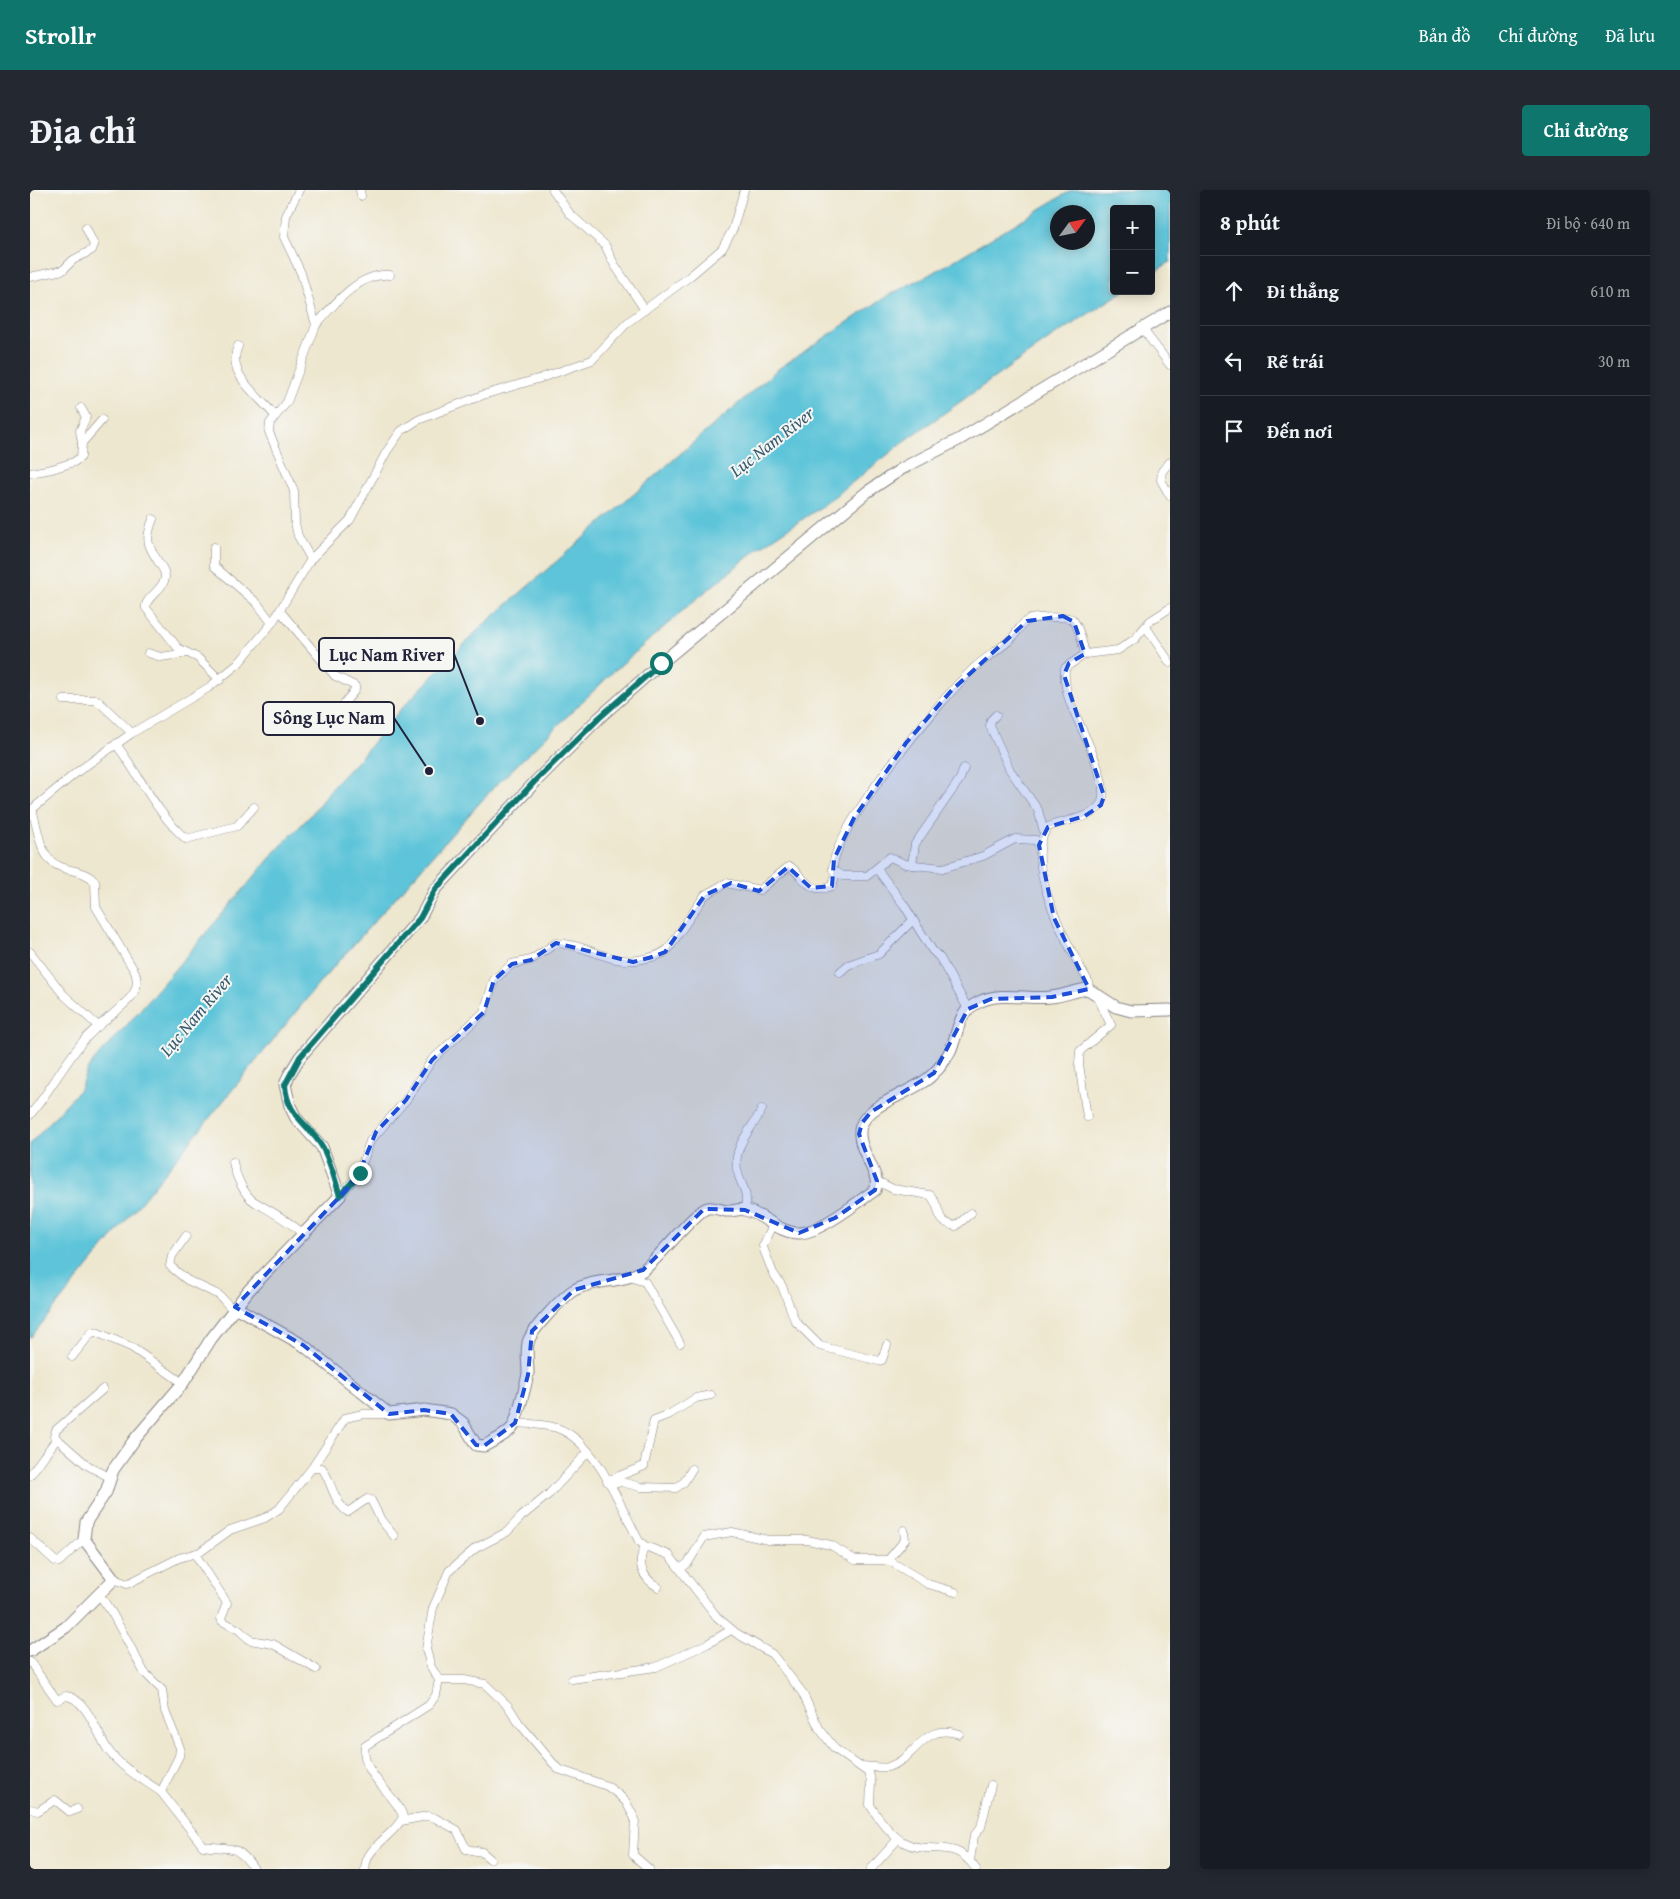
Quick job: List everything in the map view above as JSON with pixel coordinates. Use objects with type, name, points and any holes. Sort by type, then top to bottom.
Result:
[{"type":"street","points":[[299,190],[286,216],[284,237],[301,273],[316,325]]},
{"type":"street","points":[[554,190],[570,214],[605,245],[614,264],[645,310]]},
{"type":"street","points":[[30,1115],[45,1097],[76,1050],[98,1026],[131,997],[137,984],[137,978],[96,907],[95,882],[88,876],[56,865],[50,860],[44,850],[32,808],[132,733],[220,680],[252,650],[280,611],[311,559],[350,520],[387,451],[407,426],[483,395],[541,378],[592,360],[628,322],[689,277],[722,249],[733,230],[744,190]]},
{"type":"street","points":[[30,277],[38,274],[59,272],[73,260],[92,250],[94,245],[86,228]]},
{"type":"street","points":[[311,559],[296,530],[294,491],[269,432],[275,416],[286,402],[316,325],[336,302],[354,287],[379,274],[390,275]]},
{"type":"street","points":[[340,1196],[322,1147],[296,1118],[286,1095],[285,1085],[300,1057],[420,918],[435,890],[536,780],[599,718],[828,523],[886,478],[960,439],[1141,327],[1170,312]]},
{"type":"street","points":[[1141,327],[1170,365]]},
{"type":"street","points":[[238,346],[235,356],[239,375],[275,416]]},
{"type":"street","points":[[30,473],[74,462],[82,457],[80,431],[86,417],[81,408]]},
{"type":"street","points":[[82,443],[102,420]]},
{"type":"street","points":[[1170,462],[1162,471],[1160,480],[1170,496]]},
{"type":"street","points":[[153,519],[146,535],[147,542],[166,574],[164,584],[145,606],[178,648],[198,658],[220,680]]},
{"type":"street","points":[[214,547],[214,566],[257,602],[272,623]]},
{"type":"street","points":[[1039,845],[1044,832],[1053,825],[1076,819],[1092,812],[1101,805],[1104,796],[1090,743],[1070,701],[1064,675],[1065,668],[1069,663],[1085,654],[1118,650],[1136,639],[1150,621],[1170,608]]},
{"type":"street","points":[[280,611],[335,676],[355,686],[355,690],[345,702]]},
{"type":"street","points":[[30,1538],[54,1561],[58,1562],[84,1539],[86,1522],[100,1504],[113,1470],[135,1439],[183,1383],[234,1308],[259,1278],[340,1196],[360,1173],[370,1141],[376,1132],[406,1100],[432,1060],[484,1012],[494,980],[512,964],[531,960],[556,943],[610,958],[633,962],[652,957],[665,952],[669,948],[705,895],[726,884],[760,890],[788,867],[792,867],[811,888],[820,890],[832,886],[836,873],[833,870],[834,859],[841,840],[906,743],[934,714],[952,691],[994,650],[1012,637],[1021,625],[1032,618],[1068,617],[1074,622],[1085,654]]},
{"type":"street","points":[[1146,627],[1170,663]]},
{"type":"street","points":[[148,654],[161,657],[189,653]]},
{"type":"street","points":[[64,700],[97,700],[132,733]]},
{"type":"street","points":[[996,715],[991,720],[990,726],[1010,770],[1038,810],[1044,832]]},
{"type":"street","points":[[116,744],[136,771],[148,795],[186,839],[237,826],[254,806]]},
{"type":"street","points":[[912,865],[915,844],[960,779],[964,768]]},
{"type":"street","points":[[836,873],[867,876],[890,856],[912,865],[944,868],[983,856],[1015,839],[1036,840],[1039,845],[1042,868],[1054,918],[1111,1025],[1080,1051],[1079,1064],[1087,1117]]},
{"type":"street","points":[[877,869],[932,950],[944,964],[968,1009]]},
{"type":"street","points":[[840,972],[848,965],[879,954],[913,920]]},
{"type":"street","points":[[30,952],[63,994],[98,1026]]},
{"type":"street","points":[[84,1539],[114,1579],[127,1584],[179,1558],[195,1554],[230,1530],[265,1518],[279,1509],[312,1468],[345,1418],[363,1414],[389,1414],[424,1410],[452,1414],[463,1423],[473,1441],[479,1446],[495,1440],[510,1430],[515,1423],[528,1375],[528,1343],[532,1331],[551,1314],[563,1298],[574,1290],[590,1283],[627,1276],[642,1270],[684,1230],[700,1211],[710,1207],[728,1212],[745,1210],[773,1225],[795,1233],[809,1231],[835,1218],[875,1190],[877,1181],[863,1151],[859,1134],[862,1123],[871,1112],[906,1093],[934,1073],[954,1042],[961,1016],[968,1009],[979,1002],[991,999],[1052,997],[1093,992],[1116,1007],[1131,1011],[1170,1010]]},
{"type":"street","points":[[745,1210],[746,1191],[737,1169],[738,1151],[762,1109]]},
{"type":"street","points":[[233,1162],[235,1171],[253,1201],[277,1213],[303,1234]]},
{"type":"street","points":[[877,1181],[893,1189],[930,1195],[937,1204],[940,1219],[944,1223],[956,1226],[971,1213]]},
{"type":"street","points":[[773,1225],[763,1246],[764,1250],[773,1273],[782,1286],[791,1315],[802,1331],[820,1346],[879,1361],[882,1360],[887,1345]]},
{"type":"street","points":[[186,1236],[172,1256],[170,1266],[187,1280],[219,1295],[234,1308],[303,1345],[389,1414]]},
{"type":"street","points":[[627,1276],[645,1282],[680,1343]]},
{"type":"street","points":[[72,1357],[90,1333],[96,1332],[131,1347],[183,1383]]},
{"type":"street","points":[[103,1389],[56,1430],[54,1436],[56,1440],[98,1472],[111,1478]]},
{"type":"street","points":[[609,1483],[644,1466],[654,1420],[670,1414],[696,1398],[711,1394]]},
{"type":"street","points":[[515,1423],[558,1429],[578,1442],[588,1452],[609,1483],[638,1541],[645,1546],[669,1555],[717,1617],[731,1630],[772,1654],[802,1692],[819,1728],[835,1749],[861,1766],[871,1777],[870,1805],[898,1839],[910,1845],[954,1850],[965,1855],[976,1869]]},
{"type":"street","points":[[30,1476],[56,1440]]},
{"type":"street","points":[[365,1869],[365,1861],[401,1821],[402,1814],[370,1770],[364,1754],[365,1746],[429,1705],[436,1695],[439,1680],[431,1667],[426,1649],[433,1608],[449,1572],[476,1548],[507,1532],[520,1516],[549,1494],[588,1452]]},
{"type":"street","points":[[312,1468],[322,1468],[329,1477],[334,1494],[348,1512],[367,1499],[371,1500],[381,1520],[394,1536]]},
{"type":"street","points":[[609,1483],[621,1482],[641,1487],[676,1488],[681,1486],[692,1468]]},
{"type":"street","points":[[888,1560],[905,1540],[904,1530]]},
{"type":"street","points":[[680,1569],[688,1563],[704,1538],[732,1532],[768,1540],[807,1540],[831,1545],[855,1560],[888,1560],[928,1584],[938,1585],[955,1592]]},
{"type":"street","points":[[645,1546],[640,1561],[643,1574],[647,1581],[658,1587]]},
{"type":"street","points":[[195,1554],[227,1603],[221,1618],[222,1621],[239,1630],[250,1640],[273,1644],[316,1668]]},
{"type":"street","points":[[30,1651],[66,1628],[114,1579]]},
{"type":"street","points":[[99,1594],[116,1620],[144,1672],[162,1690],[165,1711],[180,1748],[179,1756],[161,1792]]},
{"type":"street","points":[[572,1679],[656,1667],[707,1644],[731,1630]]},
{"type":"street","points":[[30,1662],[56,1700],[66,1696],[75,1699],[94,1723],[114,1757],[161,1792],[203,1846],[231,1848],[242,1854],[254,1869]]},
{"type":"street","points":[[439,1680],[483,1682],[508,1706],[519,1723],[558,1769],[607,1786],[618,1794],[626,1802],[635,1819],[633,1855],[649,1869]]},
{"type":"street","points":[[861,1766],[890,1766],[911,1752],[926,1737],[939,1731],[948,1730],[959,1734]]},
{"type":"street","points":[[970,1860],[974,1836],[980,1827],[991,1785]]},
{"type":"street","points":[[30,1809],[38,1811],[55,1800],[70,1812],[78,1809]]},
{"type":"street","points":[[401,1821],[427,1816],[435,1818],[457,1830],[466,1849],[482,1852],[490,1859]]},
{"type":"street","points":[[871,1869],[898,1839]]},
{"type":"highlighted area","points":[[1063,616],[1074,622],[1085,654],[1069,663],[1064,675],[1104,796],[1101,805],[1085,816],[1048,827],[1039,845],[1054,918],[1089,989],[1052,997],[991,999],[968,1009],[934,1073],[871,1112],[862,1123],[859,1134],[877,1181],[875,1190],[835,1218],[799,1233],[745,1210],[704,1209],[643,1270],[574,1290],[532,1331],[528,1375],[515,1423],[484,1446],[476,1445],[451,1414],[424,1410],[389,1414],[303,1345],[235,1307],[345,1191],[359,1173],[376,1132],[406,1100],[432,1060],[484,1012],[494,980],[512,964],[531,960],[556,943],[633,962],[652,957],[665,952],[705,895],[714,889],[731,883],[759,891],[788,867],[811,888],[832,886],[834,859],[854,818],[906,743],[951,691],[1027,621]]},
{"type":"water","points":[[1072,190],[1170,190],[1170,262],[1155,271],[1155,205],[1110,205],[1110,295],[1118,295],[1052,337],[909,438],[821,507],[759,548],[688,606],[614,671],[493,788],[322,980],[30,1338],[30,1144],[80,1089],[87,1070],[96,1058],[127,1025],[277,850],[310,816],[335,784],[360,758],[401,709],[481,627],[778,369],[887,296],[938,270]]},
{"type":"place","name":"Lục Nam River","points":[[480,721]]},
{"type":"place","name":"Sông Lục Nam","points":[[429,771]]},
{"type":"route","points":[[360,1173],[340,1196],[336,1180],[322,1147],[296,1118],[290,1106],[285,1085],[289,1075],[300,1057],[420,918],[435,890],[536,780],[599,718],[661,663]]}]
